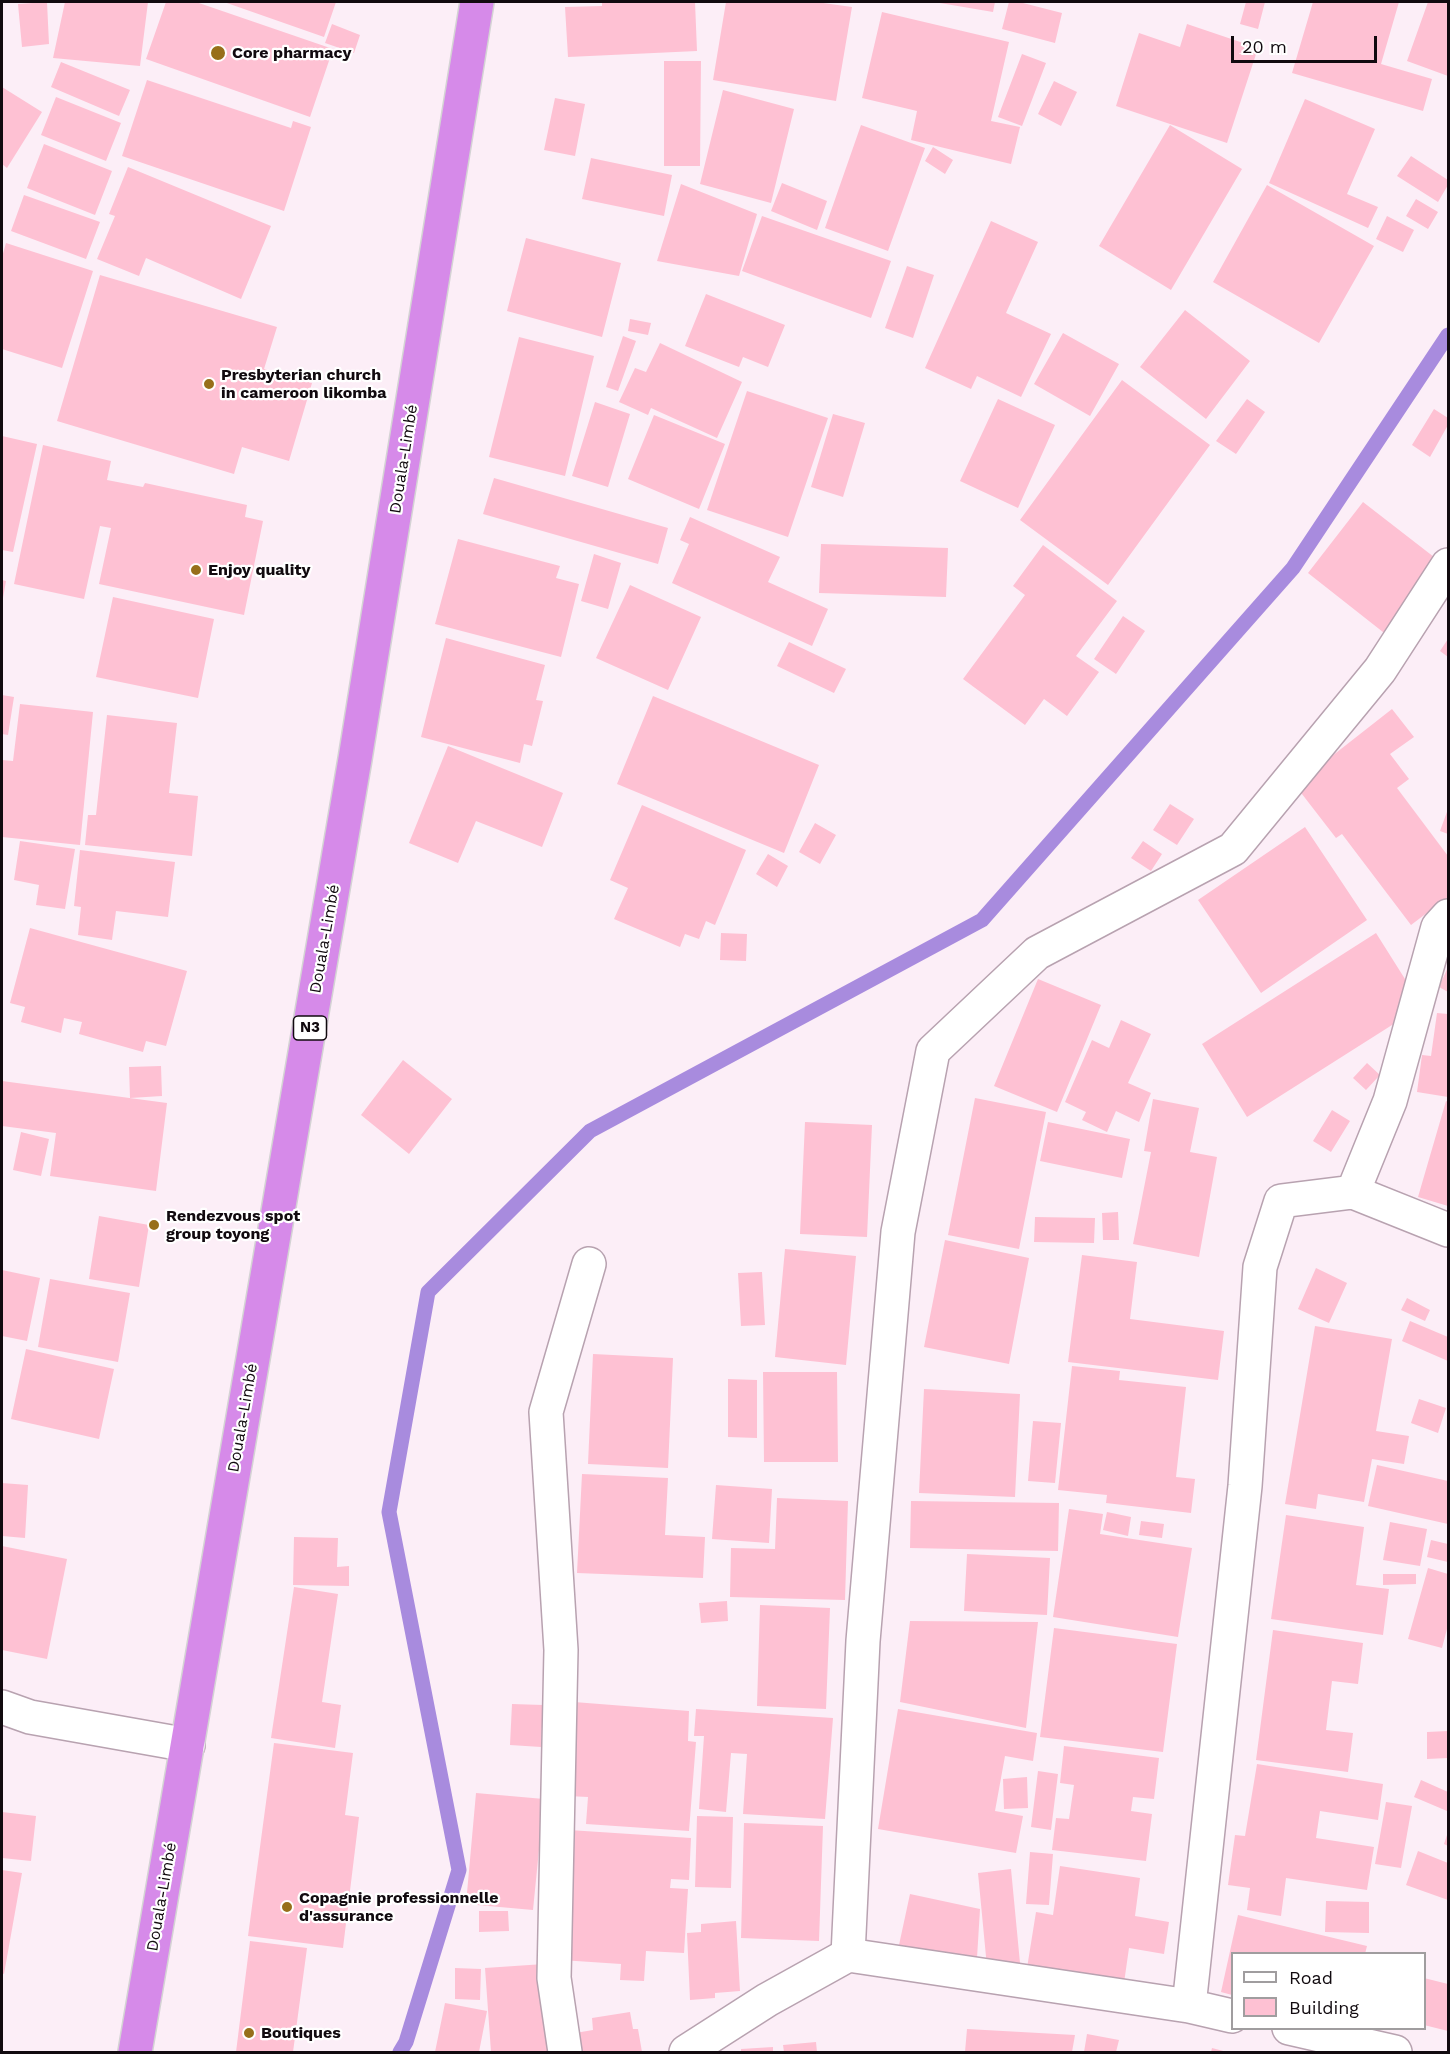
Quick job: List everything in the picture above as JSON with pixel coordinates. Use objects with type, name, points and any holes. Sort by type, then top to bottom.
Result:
[{"type":"highway","name":"Douala-Limbé","points":[[135,2052],[355,759],[477,2]]},
{"type":"street","points":[[849,1955],[863,1641],[898,1232],[933,1051],[1037,953],[1233,849],[1380,670],[1449,565]]},
{"type":"street","points":[[1353,1192],[1390,1101],[1438,927],[1449,916]]},
{"type":"street","points":[[1189,2006],[1245,1486],[1260,1267],[1281,1200],[1353,1192],[1449,1230]]},
{"type":"street","points":[[565,2052],[555,1978],[561,1650],[546,1412],[589,1264]]},
{"type":"street","points":[[2,1707],[30,1717],[188,1745]]},
{"type":"street","points":[[686,2052],[767,2000],[849,1955],[1189,2006],[1231,2016]]},
{"type":"street","points":[[1298,2030],[1395,2052]]},
{"type":"building","points":[[47,2],[49,44],[22,47],[18,4]]},
{"type":"building","points":[[65,2],[148,2],[140,66],[53,58]]},
{"type":"building","points":[[166,2],[196,2],[333,49],[310,117],[146,59]]},
{"type":"building","points":[[224,2],[336,2],[324,37]]},
{"type":"building","points":[[602,2],[695,2],[697,51],[568,57],[565,7],[602,6]]},
{"type":"building","points":[[726,2],[816,2],[852,7],[836,101],[713,80]]},
{"type":"building","points":[[934,2],[995,2],[993,12]]},
{"type":"building","points":[[1009,2],[1019,2],[1062,13],[1055,43],[1002,29]]},
{"type":"building","points":[[1246,2],[1265,2],[1258,29],[1240,24]]},
{"type":"building","points":[[1313,2],[1399,2],[1381,64],[1432,79],[1423,111],[1292,73]]},
{"type":"building","points":[[1428,2],[1448,2],[1448,76],[1407,61]]},
{"type":"building","points":[[882,12],[1009,42],[991,121],[1020,127],[1011,164],[911,140],[917,111],[862,98]]},
{"type":"building","points":[[332,24],[360,35],[354,53],[325,43]]},
{"type":"building","points":[[1187,24],[1258,48],[1227,143],[1116,106],[1139,33],[1180,47]]},
{"type":"building","points":[[1022,54],[1046,63],[1022,126],[998,117]]},
{"type":"building","points":[[664,61],[701,61],[700,166],[664,166]]},
{"type":"building","points":[[61,62],[130,90],[119,116],[51,87]]},
{"type":"building","points":[[147,80],[291,128],[293,121],[311,127],[284,211],[122,156]]},
{"type":"building","points":[[1054,81],[1077,92],[1061,126],[1038,114]]},
{"type":"building","points":[[2,87],[42,112],[7,168],[2,164]]},
{"type":"building","points":[[723,90],[794,109],[771,203],[700,184]]},
{"type":"building","points":[[56,97],[121,123],[106,161],[41,135]]},
{"type":"building","points":[[555,98],[585,104],[575,156],[544,150]]},
{"type":"building","points":[[1305,99],[1375,129],[1347,194],[1378,207],[1368,228],[1269,183]]},
{"type":"building","points":[[861,125],[925,148],[888,251],[825,228]]},
{"type":"building","points":[[1170,125],[1242,169],[1171,290],[1099,246]]},
{"type":"building","points":[[44,144],[112,171],[95,215],[27,188]]},
{"type":"building","points":[[933,147],[953,160],[945,174],[925,161]]},
{"type":"building","points":[[1411,156],[1448,180],[1448,185],[1438,202],[1397,176]]},
{"type":"building","points":[[591,158],[672,175],[664,216],[582,199]]},
{"type":"building","points":[[128,167],[271,226],[241,299],[146,258],[139,276],[97,259],[115,216],[109,214]]},
{"type":"building","points":[[782,183],[827,201],[817,230],[771,211]]},
{"type":"building","points":[[681,184],[757,214],[739,276],[657,261]]},
{"type":"building","points":[[1267,185],[1374,246],[1319,343],[1213,282]]},
{"type":"building","points":[[24,195],[100,222],[86,259],[11,231]]},
{"type":"building","points":[[1416,199],[1438,212],[1428,229],[1406,216]]},
{"type":"building","points":[[762,216],[891,261],[871,318],[742,271]]},
{"type":"building","points":[[1387,216],[1414,230],[1403,252],[1376,239]]},
{"type":"building","points":[[991,221],[1038,242],[1006,313],[1051,334],[1021,397],[977,376],[971,389],[925,368]]},
{"type":"building","points":[[526,238],[621,263],[602,337],[507,311]]},
{"type":"building","points":[[6,243],[93,271],[62,368],[2,349],[2,257]]},
{"type":"building","points":[[907,266],[934,275],[913,338],[885,328]]},
{"type":"building","points":[[100,275],[277,327],[264,369],[312,383],[289,461],[242,447],[234,474],[57,421]]},
{"type":"building","points":[[706,294],[785,325],[768,367],[743,357],[739,367],[685,346]]},
{"type":"building","points":[[1185,310],[1250,361],[1206,419],[1140,367]]},
{"type":"building","points":[[630,319],[651,323],[648,335],[628,331]]},
{"type":"building","points":[[1063,333],[1119,364],[1090,416],[1034,384]]},
{"type":"building","points":[[623,336],[636,341],[618,391],[606,387]]},
{"type":"building","points":[[519,337],[594,356],[565,476],[489,457]]},
{"type":"building","points":[[660,343],[742,382],[717,438],[651,408],[648,415],[619,402],[635,368],[646,372]]},
{"type":"building","points":[[1122,380],[1210,445],[1108,585],[1020,520]]},
{"type":"building","points":[[747,391],[828,418],[788,537],[707,510]]},
{"type":"building","points":[[998,399],[1055,425],[1018,508],[960,481]]},
{"type":"building","points":[[1247,399],[1265,412],[1236,454],[1216,441]]},
{"type":"building","points":[[595,402],[630,414],[608,487],[572,476]]},
{"type":"building","points":[[1434,409],[1448,418],[1448,425],[1430,457],[1412,445]]},
{"type":"building","points":[[833,414],[865,423],[843,497],[811,487]]},
{"type":"building","points":[[654,415],[725,444],[699,509],[628,479]]},
{"type":"building","points":[[2,436],[37,444],[13,552],[2,550]]},
{"type":"building","points":[[43,445],[111,461],[107,480],[143,487],[145,483],[247,505],[245,517],[263,521],[244,615],[99,584],[111,528],[100,526],[84,599],[14,584]]},
{"type":"building","points":[[494,478],[668,528],[658,564],[483,514]]},
{"type":"building","points":[[1363,502],[1443,564],[1388,636],[1308,573]]},
{"type":"building","points":[[690,517],[780,557],[768,582],[828,609],[812,646],[672,583],[689,544],[680,540]]},
{"type":"building","points":[[458,539],[560,566],[556,578],[579,584],[561,657],[435,624]]},
{"type":"building","points":[[821,544],[948,548],[946,597],[819,593]]},
{"type":"building","points":[[1043,545],[1117,601],[1076,656],[1099,672],[1067,716],[1044,699],[1025,725],[963,679],[1025,595],[1013,586]]},
{"type":"building","points":[[594,554],[621,563],[608,609],[581,601]]},
{"type":"building","points":[[2,580],[6,581],[3,598],[2,597]]},
{"type":"building","points":[[630,585],[701,617],[668,690],[596,658]]},
{"type":"building","points":[[113,597],[214,619],[198,698],[96,677]]},
{"type":"building","points":[[1123,616],[1145,631],[1116,674],[1094,659]]},
{"type":"building","points":[[446,638],[545,665],[536,700],[543,701],[532,746],[524,744],[520,763],[421,737]]},
{"type":"building","points":[[1448,639],[1448,657],[1440,651]]},
{"type":"building","points":[[789,642],[846,669],[834,693],[777,666]]},
{"type":"building","points":[[2,695],[14,697],[8,735],[2,734]]},
{"type":"building","points":[[653,696],[819,765],[784,853],[617,784]]},
{"type":"building","points":[[20,704],[93,712],[80,845],[2,837],[2,760],[13,761]]},
{"type":"building","points":[[1392,709],[1414,737],[1390,754],[1409,779],[1397,788],[1448,856],[1448,897],[1411,925],[1342,834],[1336,838],[1295,785]]},
{"type":"building","points":[[107,715],[177,723],[169,793],[198,796],[192,856],[85,845],[88,815],[96,815]]},
{"type":"building","points":[[448,746],[563,793],[542,847],[476,821],[458,863],[409,843]]},
{"type":"building","points":[[1170,804],[1194,819],[1177,845],[1153,830]]},
{"type":"building","points":[[642,805],[746,850],[715,925],[706,921],[699,939],[685,934],[680,947],[614,919],[628,888],[610,880]]},
{"type":"building","points":[[1448,809],[1448,834],[1440,831]]},
{"type":"building","points":[[815,823],[836,835],[820,864],[799,852]]},
{"type":"building","points":[[1305,827],[1367,920],[1261,993],[1198,900]]},
{"type":"building","points":[[20,841],[75,849],[65,909],[36,905],[39,885],[14,880]]},
{"type":"building","points":[[1143,841],[1162,854],[1151,871],[1131,858]]},
{"type":"building","points":[[80,850],[175,862],[168,917],[116,911],[112,940],[78,935],[81,907],[74,906]]},
{"type":"building","points":[[768,854],[788,866],[777,887],[756,874]]},
{"type":"building","points":[[30,928],[187,971],[166,1046],[146,1041],[143,1052],[79,1034],[82,1022],[64,1018],[61,1033],[21,1022],[25,1007],[10,1003]]},
{"type":"building","points":[[721,933],[747,934],[746,961],[720,960]]},
{"type":"building","points":[[1376,933],[1422,1006],[1247,1117],[1202,1044]]},
{"type":"building","points":[[1448,967],[1448,992],[1439,987]]},
{"type":"building","points":[[1038,979],[1101,1005],[1057,1112],[994,1086]]},
{"type":"building","points":[[1437,1013],[1448,1014],[1448,1097],[1417,1092],[1422,1055],[1431,1056]]},
{"type":"building","points":[[1121,1020],[1151,1034],[1128,1083],[1151,1093],[1139,1122],[1116,1111],[1107,1132],[1082,1120],[1086,1112],[1065,1102],[1092,1040],[1109,1048]]},
{"type":"building","points":[[403,1060],[452,1099],[409,1154],[361,1115]]},
{"type":"building","points":[[1367,1063],[1380,1075],[1366,1090],[1353,1078]]},
{"type":"building","points":[[161,1066],[162,1096],[130,1098],[129,1067]]},
{"type":"building","points":[[2,1081],[167,1103],[156,1191],[50,1176],[56,1133],[2,1126]]},
{"type":"building","points":[[975,1098],[1046,1112],[1019,1249],[948,1235]]},
{"type":"building","points":[[1153,1099],[1199,1108],[1190,1152],[1217,1157],[1199,1257],[1133,1244],[1151,1152],[1144,1151]]},
{"type":"building","points":[[1446,1101],[1448,1102],[1448,1206],[1418,1197]]},
{"type":"building","points":[[1332,1110],[1350,1121],[1331,1152],[1313,1141]]},
{"type":"building","points":[[805,1122],[872,1125],[867,1237],[800,1234]]},
{"type":"building","points":[[1048,1122],[1130,1139],[1122,1178],[1040,1161]]},
{"type":"building","points":[[21,1132],[49,1139],[41,1176],[13,1170]]},
{"type":"building","points":[[1118,1212],[1119,1240],[1103,1240],[1102,1213]]},
{"type":"building","points":[[99,1216],[149,1225],[139,1287],[89,1279]]},
{"type":"building","points":[[1035,1217],[1095,1218],[1094,1243],[1034,1242]]},
{"type":"building","points":[[945,1240],[1029,1258],[1009,1364],[924,1347]]},
{"type":"building","points":[[785,1249],[856,1256],[846,1365],[775,1357]]},
{"type":"building","points":[[1082,1255],[1137,1262],[1130,1319],[1224,1331],[1218,1380],[1068,1362]]},
{"type":"building","points":[[1316,1268],[1347,1283],[1329,1323],[1298,1309]]},
{"type":"building","points":[[2,1270],[40,1278],[27,1341],[2,1336]]},
{"type":"building","points":[[762,1272],[765,1325],[741,1326],[738,1273]]},
{"type":"building","points":[[50,1279],[130,1293],[118,1362],[38,1347]]},
{"type":"building","points":[[1407,1298],[1430,1310],[1425,1321],[1401,1310]]},
{"type":"building","points":[[1410,1321],[1448,1337],[1448,1361],[1402,1341]]},
{"type":"building","points":[[1315,1326],[1392,1339],[1376,1431],[1409,1436],[1404,1464],[1372,1459],[1364,1502],[1318,1494],[1316,1509],[1285,1504]]},
{"type":"building","points":[[26,1349],[114,1369],[99,1439],[11,1419]]},
{"type":"building","points":[[593,1354],[673,1358],[668,1468],[588,1464]]},
{"type":"building","points":[[1072,1366],[1120,1371],[1119,1380],[1186,1387],[1176,1477],[1195,1479],[1191,1513],[1106,1503],[1107,1495],[1058,1490]]},
{"type":"building","points":[[763,1372],[837,1372],[838,1462],[764,1462]]},
{"type":"building","points":[[728,1379],[757,1380],[757,1438],[728,1437]]},
{"type":"building","points":[[924,1389],[1020,1394],[1015,1497],[919,1493]]},
{"type":"building","points":[[1419,1399],[1446,1408],[1438,1433],[1411,1423]]},
{"type":"building","points":[[1033,1421],[1061,1423],[1055,1483],[1028,1481]]},
{"type":"building","points":[[1377,1465],[1448,1481],[1448,1524],[1368,1506]]},
{"type":"building","points":[[582,1474],[668,1478],[665,1535],[705,1537],[703,1578],[577,1573]]},
{"type":"building","points":[[2,1483],[28,1485],[25,1538],[2,1536]]},
{"type":"building","points":[[716,1485],[772,1489],[769,1543],[712,1539]]},
{"type":"building","points":[[777,1498],[848,1501],[845,1600],[730,1597],[731,1548],[775,1549]]},
{"type":"building","points":[[911,1501],[1059,1503],[1058,1551],[910,1548]]},
{"type":"building","points":[[1069,1509],[1103,1514],[1100,1534],[1192,1548],[1178,1637],[1053,1617]]},
{"type":"building","points":[[1107,1512],[1131,1517],[1128,1536],[1103,1530]]},
{"type":"building","points":[[1286,1515],[1364,1527],[1356,1585],[1389,1589],[1383,1635],[1271,1619]]},
{"type":"building","points":[[1141,1521],[1164,1524],[1162,1538],[1139,1535]]},
{"type":"building","points":[[1390,1522],[1427,1529],[1420,1566],[1383,1560]]},
{"type":"building","points":[[294,1537],[338,1538],[337,1567],[349,1566],[349,1586],[293,1585]]},
{"type":"building","points":[[1431,1540],[1448,1544],[1448,1562],[1427,1557]]},
{"type":"building","points":[[2,1546],[67,1559],[47,1659],[2,1650]]},
{"type":"building","points":[[967,1554],[1050,1558],[1047,1615],[964,1611]]},
{"type":"building","points":[[1428,1568],[1448,1574],[1448,1625],[1442,1648],[1408,1639]]},
{"type":"building","points":[[1383,1574],[1416,1574],[1416,1584],[1383,1585]]},
{"type":"building","points":[[294,1587],[338,1594],[322,1702],[341,1705],[335,1748],[271,1738]]},
{"type":"building","points":[[727,1601],[728,1621],[701,1623],[699,1603]]},
{"type":"building","points":[[760,1605],[830,1608],[826,1709],[757,1706]]},
{"type":"building","points":[[910,1621],[1038,1622],[1026,1728],[900,1702]]},
{"type":"building","points":[[1054,1628],[1177,1644],[1163,1752],[1040,1737]]},
{"type":"building","points":[[1273,1630],[1363,1643],[1358,1684],[1332,1681],[1326,1730],[1353,1733],[1348,1772],[1256,1760]]},
{"type":"building","points":[[574,1702],[689,1711],[688,1741],[696,1742],[689,1831],[586,1824],[588,1797],[567,1796]]},
{"type":"building","points":[[512,1704],[543,1705],[541,1747],[510,1745]]},
{"type":"building","points":[[696,1709],[833,1718],[825,1819],[743,1814],[747,1754],[731,1753],[726,1812],[699,1809],[704,1736],[694,1736]]},
{"type":"building","points":[[898,1709],[1037,1733],[1033,1761],[1005,1756],[995,1811],[1023,1816],[1016,1853],[878,1829]]},
{"type":"building","points":[[1448,1731],[1448,1758],[1427,1759],[1427,1732]]},
{"type":"building","points":[[274,1743],[353,1753],[345,1815],[359,1817],[343,1948],[248,1936]]},
{"type":"building","points":[[1064,1746],[1159,1758],[1154,1799],[1133,1797],[1131,1811],[1152,1814],[1146,1861],[1052,1850],[1056,1818],[1069,1819],[1074,1785],[1060,1783]]},
{"type":"building","points":[[1257,1764],[1383,1784],[1378,1820],[1320,1811],[1316,1838],[1374,1847],[1367,1890],[1286,1878],[1281,1916],[1247,1910],[1250,1888],[1228,1885],[1235,1835],[1245,1836]]},
{"type":"building","points":[[1038,1771],[1058,1774],[1051,1830],[1031,1827]]},
{"type":"building","points":[[1027,1777],[1028,1808],[1004,1809],[1003,1779]]},
{"type":"building","points":[[1421,1780],[1448,1792],[1447,1811],[1414,1797]]},
{"type":"building","points":[[476,1793],[544,1799],[533,1910],[466,1904]]},
{"type":"building","points":[[1386,1802],[1412,1806],[1401,1868],[1375,1864]]},
{"type":"building","points":[[2,1812],[36,1816],[31,1861],[2,1858]]},
{"type":"building","points":[[697,1816],[733,1817],[731,1888],[695,1887]]},
{"type":"building","points":[[744,1823],[823,1826],[819,1941],[741,1938]]},
{"type":"building","points":[[569,1830],[691,1838],[689,1880],[671,1879],[670,1888],[688,1889],[684,1953],[646,1951],[644,1981],[620,1980],[621,1964],[561,1960]]},
{"type":"building","points":[[1448,1832],[1448,1846],[1444,1844]]},
{"type":"building","points":[[1418,1851],[1448,1863],[1448,1900],[1406,1885]]},
{"type":"building","points":[[1030,1852],[1053,1854],[1049,1905],[1026,1904]]},
{"type":"building","points":[[1060,1866],[1140,1878],[1135,1916],[1169,1922],[1164,1954],[1129,1948],[1124,1983],[1027,1968],[1036,1912],[1053,1915]]},
{"type":"building","points":[[1011,1869],[1020,1963],[987,1967],[978,1873]]},
{"type":"building","points":[[2,1870],[22,1873],[4,1974],[2,1973]]},
{"type":"building","points":[[910,1894],[980,1909],[977,1958],[899,1945]]},
{"type":"building","points":[[1326,1901],[1369,1902],[1369,1933],[1325,1932]]},
{"type":"building","points":[[479,1911],[508,1911],[509,1931],[479,1932]]},
{"type":"building","points":[[1238,1915],[1367,1946],[1366,1952],[1231,1952],[1231,1995],[1221,1992]]},
{"type":"building","points":[[736,1921],[740,1991],[715,1993],[715,1998],[690,2000],[687,1933],[701,1932],[701,1924]]},
{"type":"building","points":[[250,1941],[307,1948],[293,2052],[236,2052]]},
{"type":"building","points":[[544,1964],[550,2052],[491,2052],[485,1968]]},
{"type":"building","points":[[455,1968],[481,1969],[480,2000],[455,1999]]},
{"type":"building","points":[[1426,1978],[1448,1984],[1448,2031],[1426,2026]]},
{"type":"building","points":[[445,2003],[487,2011],[479,2052],[435,2052]]},
{"type":"building","points":[[630,2012],[633,2029],[638,2029],[642,2052],[578,2052],[575,2033],[593,2030],[592,2018]]},
{"type":"building","points":[[967,2029],[1075,2035],[1072,2052],[965,2052]]},
{"type":"building","points":[[1087,2034],[1119,2040],[1116,2052],[1084,2052]]},
{"type":"building","points":[[816,2042],[817,2052],[784,2052],[783,2045]]},
{"type":"building","points":[[773,2047],[773,2052],[741,2052],[741,2049]]},
{"type":"building","points":[[1212,2048],[1227,2052],[1211,2052]]},
{"type":"waterway","points":[[400,2052],[406,2042],[459,1870],[389,1512],[428,1292],[590,1131],[982,920],[1293,568],[1448,335]]},
{"type":"place","name":"Core pharmacy","points":[[218,53]]},
{"type":"place","name":"Presbyterian church in cameroon likomba","points":[[209,384]]},
{"type":"place","name":"Enjoy quality","points":[[196,570]]},
{"type":"place","name":"Rendezvous spot group toyong","points":[[154,1225]]},
{"type":"place","name":"Copagnie professionnelle d'assurance","points":[[287,1907]]},
{"type":"place","name":"Boutiques","points":[[249,2033]]}]
